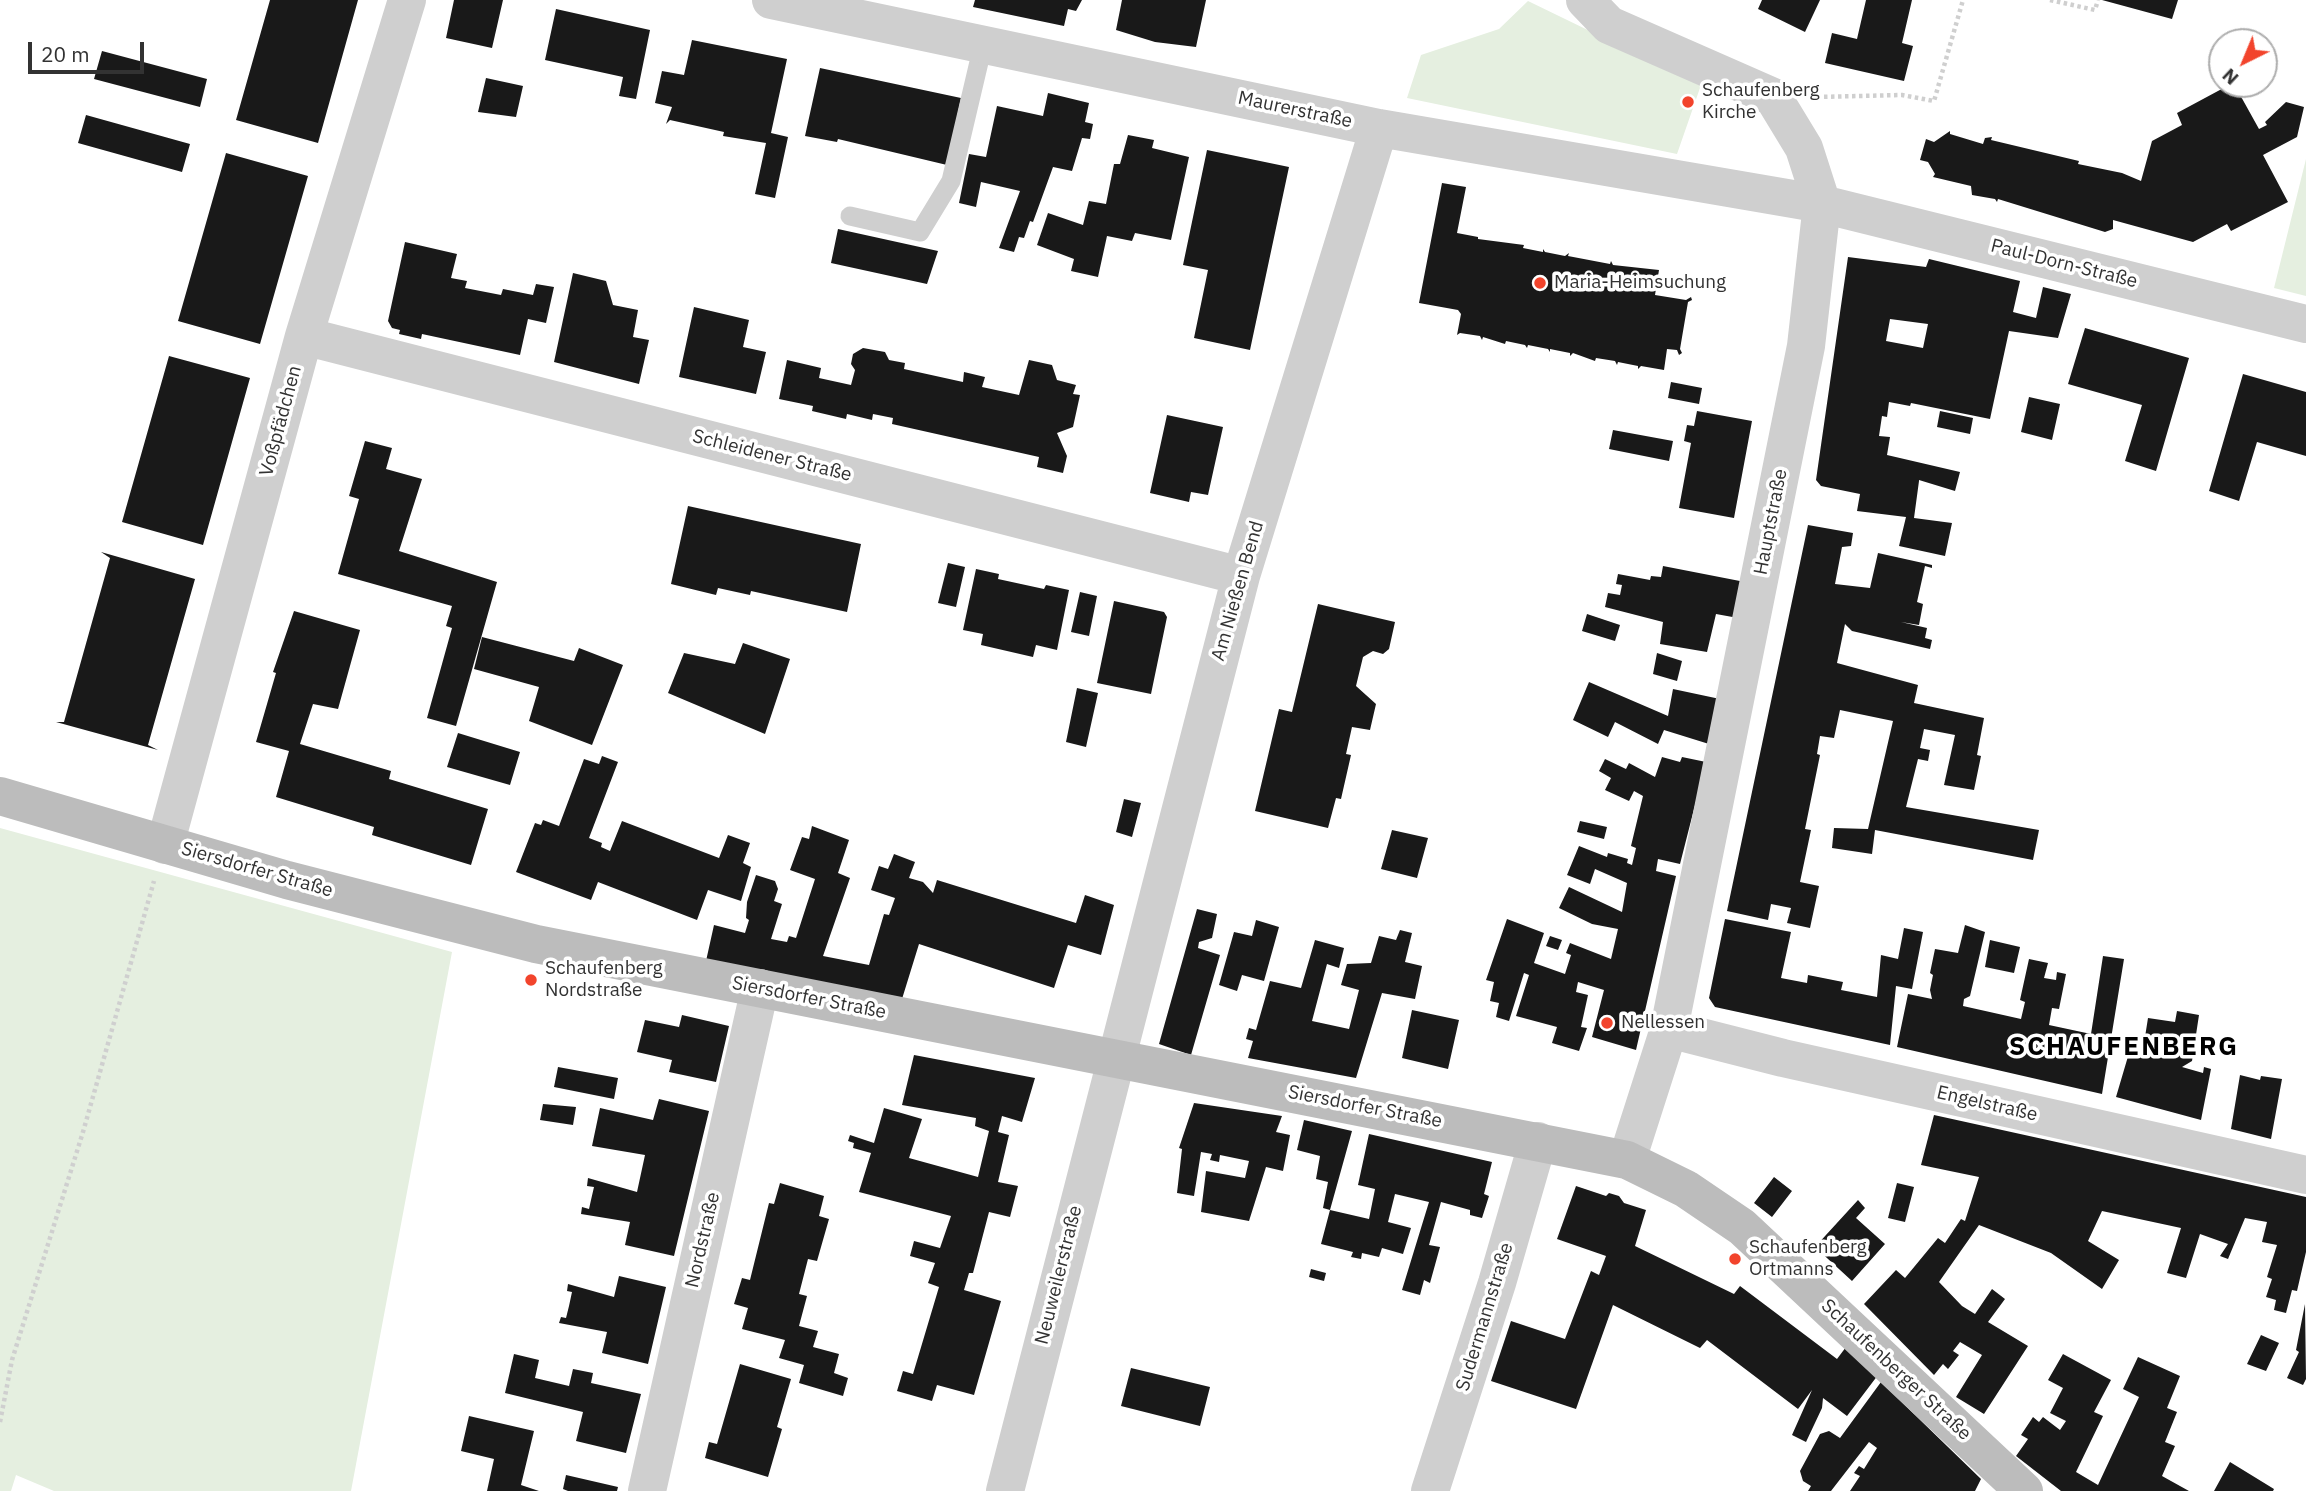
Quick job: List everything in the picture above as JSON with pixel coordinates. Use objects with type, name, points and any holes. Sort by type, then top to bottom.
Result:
[{"type":"street","name":"Voßpfädchen","points":[[165,845],[304,336],[407,0]]},
{"type":"street","name":"Maurerstraße","points":[[771,0],[1379,128],[1822,204]]},
{"type":"street","points":[[1585,0],[1609,25],[1773,97]]},
{"type":"street","name":"Hauptstraße","points":[[1627,1160],[1669,1029],[1806,346],[1822,204],[1804,148],[1773,97]]},
{"type":"street","name":"Am Nießen Bend","points":[[1114,1058],[1241,576],[1379,128]]},
{"type":"street","name":"Paul-Dorn-Straße","points":[[1822,204],[2306,324]]},
{"type":"street","name":"Schleidener Straße","points":[[304,336],[1241,576]]},
{"type":"street","name":"Siersdorfer Straße","points":[[0,796],[165,845],[536,944],[1627,1160]]},
{"type":"street","name":"Nordstraße","points":[[647,1491],[760,988]]},
{"type":"street","name":"Engelstraße","points":[[1669,1029],[1783,1058],[2306,1175]]},
{"type":"street","name":"Neuweilerstraße","points":[[1005,1491],[1114,1058]]},
{"type":"street","name":"Sudermannstraße","points":[[1430,1491],[1497,1283],[1538,1141]]},
{"type":"street","name":"Schaufenberger Straße","points":[[1627,1160],[1686,1189],[1742,1227],[2024,1491]]},
{"type":"lane","points":[[850,216],[920,232],[951,181],[983,45]]},
{"type":"path","points":[[1773,97],[1902,96],[1934,101],[1963,0]]},
{"type":"path","points":[[2050,0],[2095,10],[2098,0]]},
{"type":"path","points":[[0,1422],[12,1360],[83,1132],[165,845]]},
{"type":"green space","points":[[1528,1],[1701,85],[1677,154],[1407,98],[1421,55],[1499,29]]},
{"type":"green space","points":[[2306,159],[2306,296],[2274,288]]},
{"type":"green space","points":[[0,828],[452,952],[351,1491],[54,1491],[16,1475],[11,1491],[0,1491]]},
{"type":"building","points":[[270,0],[358,0],[318,143],[236,120]]},
{"type":"building","points":[[454,0],[503,0],[492,48],[446,38]]},
{"type":"building","points":[[975,0],[1082,0],[1076,11],[1068,9],[1064,26],[973,7]]},
{"type":"building","points":[[1122,0],[1206,0],[1196,47],[1155,42],[1116,30]]},
{"type":"building","points":[[1762,0],[1820,0],[1805,32],[1758,9]]},
{"type":"building","points":[[1866,0],[1912,0],[1902,43],[1913,46],[1904,81],[1825,63],[1832,33],[1857,39]]},
{"type":"building","points":[[2102,0],[2178,0],[2172,19]]},
{"type":"building","points":[[556,9],[650,30],[636,99],[619,96],[623,77],[545,60]]},
{"type":"building","points":[[692,40],[787,59],[771,133],[788,137],[775,198],[755,194],[766,143],[723,136],[724,132],[670,120],[666,124],[672,107],[655,103],[662,71],[684,75]]},
{"type":"building","points":[[102,51],[207,79],[200,107],[94,79]]},
{"type":"building","points":[[820,68],[961,98],[947,165],[838,139],[837,142],[805,136]]},
{"type":"building","points":[[486,78],[523,86],[516,117],[478,112]]},
{"type":"building","points":[[1048,93],[1089,103],[1085,122],[1093,124],[1090,139],[1082,138],[1072,171],[1053,167],[1033,222],[1030,221],[1024,238],[1019,237],[1014,252],[999,248],[1020,191],[981,182],[976,207],[959,203],[969,154],[986,157],[997,106],[1043,116]]},
{"type":"building","points":[[2208,96],[2242,98],[2259,129],[2267,125],[2265,122],[2286,102],[2304,107],[2297,137],[2263,155],[2288,202],[2231,231],[2227,224],[2193,242],[2113,220],[2113,229],[2105,232],[1998,199],[1997,202],[1995,199],[1972,195],[1971,186],[1933,177],[1935,174],[1928,162],[1920,160],[1926,139],[1934,142],[1950,131],[1950,134],[1983,144],[1985,138],[1992,137],[1991,140],[2079,161],[2078,164],[2122,173],[2141,181],[2152,141],[2182,125],[2177,113]]},
{"type":"building","points":[[86,115],[190,144],[182,172],[78,143]]},
{"type":"building","points":[[1128,135],[1154,140],[1152,148],[1189,157],[1171,240],[1135,233],[1132,241],[1107,236],[1098,277],[1071,271],[1074,259],[1037,245],[1048,213],[1083,225],[1089,201],[1106,204],[1114,164],[1120,164]]},
{"type":"building","points":[[1207,150],[1289,167],[1250,350],[1194,338],[1208,270],[1183,265]]},
{"type":"building","points":[[226,153],[308,176],[260,344],[178,321]]},
{"type":"building","name":"Maria-Heimsuchung","points":[[1442,183],[1466,187],[1457,233],[1478,239],[1524,245],[1523,248],[1543,252],[1543,249],[1545,252],[1565,256],[1569,253],[1568,256],[1610,264],[1611,261],[1613,265],[1659,270],[1655,295],[1686,300],[1691,297],[1692,300],[1688,302],[1680,349],[1682,353],[1679,355],[1677,350],[1667,349],[1664,370],[1641,366],[1638,369],[1638,366],[1618,362],[1617,365],[1615,361],[1596,358],[1595,361],[1573,353],[1570,356],[1570,353],[1550,349],[1550,352],[1548,349],[1528,345],[1527,348],[1525,345],[1506,341],[1505,344],[1483,337],[1482,340],[1480,336],[1460,333],[1457,335],[1461,314],[1458,310],[1419,303]]},
{"type":"building","points":[[838,229],[938,251],[927,284],[831,263]]},
{"type":"building","points":[[405,242],[457,254],[451,278],[467,281],[465,288],[501,295],[503,289],[533,295],[536,284],[554,287],[546,323],[528,319],[520,355],[422,334],[421,339],[399,334],[400,330],[392,328],[388,321]]},
{"type":"building","points":[[1848,257],[1926,267],[1929,259],[2020,281],[2013,312],[2036,318],[2043,287],[2071,294],[2058,338],[2009,331],[1990,419],[1911,403],[1910,406],[1889,402],[1887,417],[1882,416],[1879,436],[1890,437],[1887,455],[1960,472],[1955,491],[1919,480],[1914,518],[1952,523],[1945,556],[1899,546],[1906,517],[1857,511],[1860,494],[1821,486],[1816,480]],"holes":[[[1890,319],[1928,324],[1923,348],[1886,341]]]},
{"type":"building","points":[[573,273],[606,281],[613,305],[638,310],[633,337],[649,340],[639,384],[554,362]]},
{"type":"building","points":[[694,307],[749,320],[743,347],[766,352],[756,394],[679,377]]},
{"type":"building","points":[[2085,328],[2189,358],[2156,471],[2125,461],[2142,405],[2068,384]]},
{"type":"building","points":[[863,348],[885,352],[889,360],[905,363],[904,369],[963,382],[964,372],[985,377],[982,387],[1019,395],[1029,360],[1052,365],[1057,380],[1076,385],[1073,394],[1080,395],[1073,427],[1057,433],[1067,456],[1063,473],[1037,467],[1039,457],[892,424],[893,418],[873,414],[872,420],[847,414],[846,419],[812,411],[813,406],[779,399],[787,360],[821,368],[819,378],[851,385],[855,370],[851,364],[853,354]]},
{"type":"building","points":[[169,356],[250,378],[203,545],[122,522]]},
{"type":"building","points":[[2243,374],[2306,392],[2306,456],[2257,442],[2239,501],[2209,491]]},
{"type":"building","points":[[1671,382],[1702,388],[1699,404],[1668,398]]},
{"type":"building","points":[[2029,397],[2060,404],[2052,440],[2021,432]]},
{"type":"building","points":[[1697,411],[1752,421],[1734,518],[1679,508],[1691,443],[1684,441],[1687,425],[1694,426]]},
{"type":"building","points":[[1940,411],[1973,418],[1970,434],[1937,427]]},
{"type":"building","points":[[1167,415],[1223,427],[1208,495],[1191,492],[1189,502],[1150,493]]},
{"type":"building","points":[[1613,430],[1673,441],[1669,461],[1609,449]]},
{"type":"building","points":[[365,441],[392,448],[386,469],[422,479],[399,551],[497,582],[456,726],[427,718],[452,628],[446,626],[452,606],[338,574],[359,499],[349,496]]},
{"type":"building","points":[[688,506],[861,544],[847,612],[751,591],[750,595],[718,588],[716,595],[671,584]]},
{"type":"building","points":[[1808,525],[1853,533],[1851,546],[1842,547],[1835,584],[1870,588],[1878,553],[1932,565],[1932,568],[1925,566],[1917,602],[1923,604],[1919,625],[1901,622],[1927,628],[1925,638],[1932,640],[1930,649],[1852,631],[1845,624],[1837,663],[1918,685],[1914,703],[1984,718],[1977,755],[1981,756],[1974,790],[1944,785],[1955,735],[1924,729],[1920,748],[1930,750],[1928,761],[1918,759],[1906,807],[2039,830],[2033,860],[1875,830],[1872,854],[1832,848],[1834,828],[1868,829],[1893,721],[1840,710],[1834,738],[1820,736],[1817,754],[1820,755],[1805,829],[1811,830],[1800,882],[1819,886],[1810,928],[1787,923],[1791,908],[1771,904],[1768,920],[1727,911]]},
{"type":"building","points":[[101,552],[195,579],[148,745],[158,750],[56,722],[64,722],[110,558]]},
{"type":"building","points":[[948,563],[965,567],[956,607],[938,603]]},
{"type":"building","points":[[1663,566],[1745,582],[1738,618],[1716,614],[1707,652],[1660,644],[1663,622],[1605,607],[1608,593],[1620,595],[1622,585],[1616,584],[1618,574],[1650,580],[1651,576],[1661,577]]},
{"type":"building","points":[[976,569],[999,574],[998,579],[1044,589],[1046,585],[1069,590],[1057,650],[1036,645],[1033,657],[981,645],[983,634],[963,630]]},
{"type":"building","points":[[1080,592],[1097,596],[1089,636],[1071,632]]},
{"type":"building","points":[[1114,601],[1164,612],[1167,617],[1151,694],[1097,683]]},
{"type":"building","points":[[1318,604],[1395,622],[1389,649],[1383,654],[1373,651],[1363,657],[1356,686],[1376,704],[1370,730],[1352,727],[1346,754],[1351,755],[1341,799],[1336,798],[1328,828],[1255,811],[1279,709],[1292,712]]},
{"type":"building","points":[[294,611],[360,630],[338,709],[313,704],[300,744],[391,771],[389,779],[488,809],[471,865],[372,835],[374,827],[276,797],[289,751],[256,742],[276,673],[273,672]]},
{"type":"building","points":[[1587,614],[1620,625],[1615,641],[1582,631]]},
{"type":"building","points":[[482,637],[574,661],[579,648],[623,665],[592,745],[529,721],[539,687],[474,669]]},
{"type":"building","points":[[743,643],[790,659],[765,734],[668,693],[684,653],[735,664]]},
{"type":"building","points":[[1657,653],[1682,661],[1677,681],[1653,674]]},
{"type":"building","points":[[1589,682],[1668,716],[1673,689],[1720,699],[1709,744],[1664,730],[1658,744],[1615,722],[1608,737],[1573,720]]},
{"type":"building","points":[[1077,688],[1098,693],[1086,747],[1066,742]]},
{"type":"building","points":[[458,733],[520,752],[510,785],[447,767]]},
{"type":"building","points":[[602,756],[618,762],[589,838],[602,843],[601,847],[610,851],[622,821],[719,858],[728,835],[750,843],[743,863],[751,867],[741,901],[708,890],[697,920],[598,882],[591,900],[516,872],[535,823],[541,825],[543,820],[559,826],[584,759],[599,764]]},
{"type":"building","points":[[1662,757],[1680,762],[1682,757],[1706,762],[1680,864],[1658,859],[1656,871],[1676,876],[1636,1050],[1592,1037],[1604,990],[1578,982],[1576,992],[1588,995],[1581,1027],[1587,1028],[1579,1051],[1552,1043],[1557,1027],[1516,1016],[1529,975],[1524,973],[1509,1021],[1496,1017],[1499,1003],[1490,1001],[1494,982],[1486,980],[1507,919],[1544,933],[1534,963],[1565,974],[1571,955],[1566,953],[1570,943],[1611,959],[1618,929],[1592,924],[1559,908],[1569,887],[1622,912],[1627,883],[1595,869],[1590,884],[1567,875],[1579,846],[1607,857],[1608,853],[1628,859],[1627,863],[1632,865],[1636,848],[1631,846],[1643,796],[1634,791],[1629,801],[1605,790],[1611,778],[1599,771],[1605,759],[1626,769],[1629,763],[1655,777]]},
{"type":"building","points":[[1124,799],[1141,803],[1132,837],[1116,832]]},
{"type":"building","points":[[1580,821],[1607,827],[1604,839],[1577,832]]},
{"type":"building","points":[[812,826],[849,840],[838,873],[850,878],[823,956],[869,965],[884,914],[889,915],[895,898],[871,890],[879,866],[888,869],[894,854],[915,862],[909,878],[923,882],[933,893],[937,880],[1076,923],[1085,895],[1114,905],[1101,955],[1068,945],[1054,988],[919,944],[902,999],[706,961],[714,925],[745,933],[749,920],[746,918],[747,902],[756,875],[775,881],[778,889],[774,901],[782,904],[771,939],[787,942],[789,936],[796,938],[815,879],[790,870],[802,837],[809,839]]},
{"type":"building","points":[[1392,830],[1428,838],[1417,878],[1381,869]]},
{"type":"building","points":[[1197,909],[1217,914],[1212,938],[1199,942],[1198,948],[1220,955],[1191,1055],[1159,1044]]},
{"type":"building","points":[[1725,919],[1791,932],[1781,978],[1807,983],[1808,975],[1843,982],[1841,990],[1877,997],[1881,955],[1898,959],[1904,928],[1923,932],[1912,989],[1896,986],[1890,1045],[1715,1007],[1709,998]]},
{"type":"building","points":[[1256,920],[1279,927],[1264,981],[1242,975],[1237,991],[1219,985],[1234,932],[1252,936]]},
{"type":"building","points":[[1965,925],[1985,932],[1970,996],[1964,999],[1963,1006],[2021,1019],[2025,1002],[2020,1000],[2029,959],[2048,963],[2044,978],[2056,980],[2057,972],[2066,974],[2059,1009],[2052,1008],[2049,1025],[2091,1034],[2103,956],[2124,959],[2102,1094],[1897,1047],[1908,994],[1932,999],[1930,990],[1933,975],[1930,973],[1935,949],[1958,953]]},
{"type":"building","points":[[1400,930],[1412,933],[1405,962],[1422,966],[1415,999],[1382,993],[1356,1078],[1248,1058],[1253,1041],[1246,1039],[1249,1028],[1256,1030],[1270,981],[1301,988],[1315,940],[1344,948],[1339,968],[1327,964],[1312,1021],[1349,1029],[1359,990],[1341,985],[1347,964],[1371,963],[1379,936],[1396,940]]},
{"type":"building","points":[[1550,936],[1562,940],[1558,950],[1546,946]]},
{"type":"building","points":[[1990,940],[2020,947],[2014,973],[1985,967]]},
{"type":"building","points":[[1412,1010],[1459,1020],[1448,1069],[1402,1058]]},
{"type":"building","points":[[2177,1011],[2199,1015],[2192,1061],[2182,1067],[2203,1073],[2204,1067],[2211,1069],[2201,1120],[2116,1097],[2129,1053],[2142,1056],[2148,1018],[2175,1022]]},
{"type":"building","points":[[682,1015],[729,1026],[716,1082],[669,1072],[672,1060],[637,1052],[645,1020],[679,1027]]},
{"type":"building","points":[[914,1055],[1035,1078],[1022,1122],[1002,1116],[998,1132],[1009,1135],[998,1182],[1018,1186],[1010,1217],[989,1212],[973,1273],[969,1273],[964,1290],[1001,1301],[974,1395],[937,1385],[932,1401],[897,1391],[903,1371],[913,1374],[939,1287],[928,1283],[935,1263],[910,1256],[914,1241],[940,1248],[951,1216],[859,1192],[871,1153],[853,1148],[854,1143],[848,1141],[850,1135],[874,1143],[884,1108],[922,1119],[909,1158],[978,1177],[989,1131],[975,1126],[976,1118],[902,1105]]},
{"type":"building","points":[[558,1067],[618,1078],[614,1099],[554,1087]]},
{"type":"building","points":[[2240,1075],[2260,1080],[2261,1076],[2282,1079],[2271,1139],[2231,1129]]},
{"type":"building","points":[[659,1099],[709,1111],[674,1256],[625,1245],[630,1222],[581,1214],[582,1207],[589,1209],[594,1187],[587,1186],[588,1178],[637,1192],[645,1155],[592,1146],[600,1108],[653,1120]]},
{"type":"building","points":[[1194,1103],[1282,1116],[1276,1132],[1290,1135],[1283,1171],[1266,1167],[1249,1221],[1201,1212],[1206,1171],[1245,1178],[1249,1161],[1220,1155],[1219,1162],[1210,1160],[1212,1154],[1201,1152],[1194,1196],[1177,1193],[1182,1149],[1179,1148]]},
{"type":"building","points":[[543,1104],[576,1107],[573,1125],[540,1120]]},
{"type":"building","points":[[1934,1115],[2306,1197],[2306,1252],[2297,1291],[2292,1290],[2286,1313],[2274,1310],[2276,1300],[2266,1297],[2272,1279],[2267,1277],[2277,1245],[2262,1242],[2267,1222],[2245,1218],[2228,1259],[2220,1256],[2228,1244],[2200,1234],[2186,1278],[2167,1273],[2181,1228],[2102,1211],[2088,1241],[2119,1260],[2102,1289],[2051,1253],[1979,1225],[1939,1282],[1962,1306],[1975,1314],[1992,1289],[2005,1299],[1988,1322],[2028,1346],[1984,1414],[1956,1397],[1982,1355],[1960,1342],[1953,1351],[1959,1355],[1948,1369],[1943,1364],[1934,1375],[1864,1304],[1896,1270],[1905,1278],[1938,1238],[1945,1243],[1961,1219],[1965,1221],[1979,1177],[1921,1165]]},
{"type":"building","points":[[1304,1120],[1352,1131],[1330,1210],[1323,1208],[1328,1182],[1316,1179],[1320,1156],[1297,1150]]},
{"type":"building","points":[[1369,1134],[1492,1162],[1484,1194],[1489,1196],[1482,1218],[1470,1215],[1470,1210],[1441,1202],[1429,1245],[1440,1247],[1430,1283],[1424,1280],[1420,1295],[1402,1290],[1429,1202],[1395,1194],[1388,1222],[1411,1228],[1403,1254],[1382,1248],[1379,1257],[1362,1253],[1361,1259],[1351,1257],[1353,1252],[1321,1244],[1330,1210],[1369,1219],[1375,1189],[1358,1185]]},
{"type":"building","points":[[1774,1177],[1792,1191],[1772,1217],[1754,1203]]},
{"type":"building","points":[[780,1183],[824,1196],[819,1216],[829,1219],[817,1261],[808,1259],[799,1294],[807,1296],[799,1326],[818,1331],[813,1347],[839,1354],[834,1373],[848,1378],[843,1396],[799,1383],[804,1365],[779,1358],[785,1340],[742,1329],[748,1308],[734,1304],[742,1278],[750,1280],[769,1203],[774,1204]]},
{"type":"building","points":[[1897,1183],[1914,1187],[1905,1222],[1888,1218]]},
{"type":"building","points":[[1576,1186],[1606,1196],[1609,1193],[1619,1196],[1624,1203],[1646,1210],[1635,1246],[1734,1294],[1740,1286],[1837,1359],[1849,1343],[1878,1375],[1847,1416],[1823,1398],[1822,1408],[1806,1442],[1792,1435],[1812,1390],[1798,1409],[1707,1340],[1700,1348],[1613,1305],[1576,1409],[1491,1381],[1511,1321],[1565,1339],[1591,1271],[1599,1275],[1606,1256],[1557,1239]]},
{"type":"building","points":[[1858,1200],[1865,1208],[1856,1218],[1885,1244],[1852,1281],[1815,1247]]},
{"type":"building","points":[[1311,1269],[1326,1273],[1324,1281],[1309,1277]]},
{"type":"building","points":[[619,1276],[666,1287],[648,1364],[602,1353],[607,1332],[559,1323],[561,1317],[566,1318],[569,1306],[572,1292],[567,1291],[568,1284],[614,1297]]},
{"type":"building","points":[[2305,1304],[2306,1379],[2303,1385],[2287,1378],[2299,1352],[2296,1350]]},
{"type":"building","points":[[2261,1335],[2279,1343],[2266,1371],[2247,1364]]},
{"type":"building","points":[[514,1354],[539,1360],[535,1378],[569,1386],[573,1369],[593,1373],[591,1383],[641,1394],[626,1453],[576,1441],[583,1412],[505,1393]]},
{"type":"building","points":[[2063,1354],[2111,1380],[2094,1412],[2103,1416],[2076,1472],[2098,1485],[2139,1397],[2123,1389],[2138,1357],[2180,1376],[2167,1408],[2177,1412],[2165,1442],[2175,1446],[2162,1476],[2189,1491],[2061,1491],[2016,1456],[2028,1439],[2021,1435],[2033,1417],[2039,1422],[2043,1417],[2060,1430],[2066,1421],[2050,1413],[2063,1388],[2048,1380]]},
{"type":"building","points":[[740,1364],[791,1379],[777,1427],[782,1429],[768,1477],[705,1458],[709,1442],[717,1444]]},
{"type":"building","points":[[1131,1368],[1210,1387],[1200,1426],[1121,1406]]},
{"type":"building","points":[[1881,1382],[1981,1479],[1975,1491],[1850,1491],[1860,1476],[1854,1473],[1859,1466],[1864,1469],[1877,1448],[1869,1442],[1831,1491],[1808,1491],[1811,1486],[1803,1481],[1800,1471],[1820,1434],[1829,1431],[1840,1438]]},
{"type":"building","points":[[469,1416],[534,1431],[521,1485],[539,1491],[487,1491],[494,1459],[461,1451]]},
{"type":"building","points":[[2230,1462],[2274,1489],[2273,1491],[2214,1491]]},
{"type":"building","points":[[566,1475],[618,1487],[617,1491],[568,1491],[563,1489]]},
{"type":"place","name":"Schaufenberg Kirche","points":[[1688,102]]},
{"type":"place","name":"Maria-Heimsuchung","points":[[1540,283]]},
{"type":"place","name":"Schaufenberg Nordstraße","points":[[531,980]]},
{"type":"place","name":"Nellessen","points":[[1607,1023]]},
{"type":"place","name":"Schaufenberg Ortmanns","points":[[1735,1259]]},
{"type":"district","name":"SCHAUFENBERG","points":[[2124,1047]]}]
